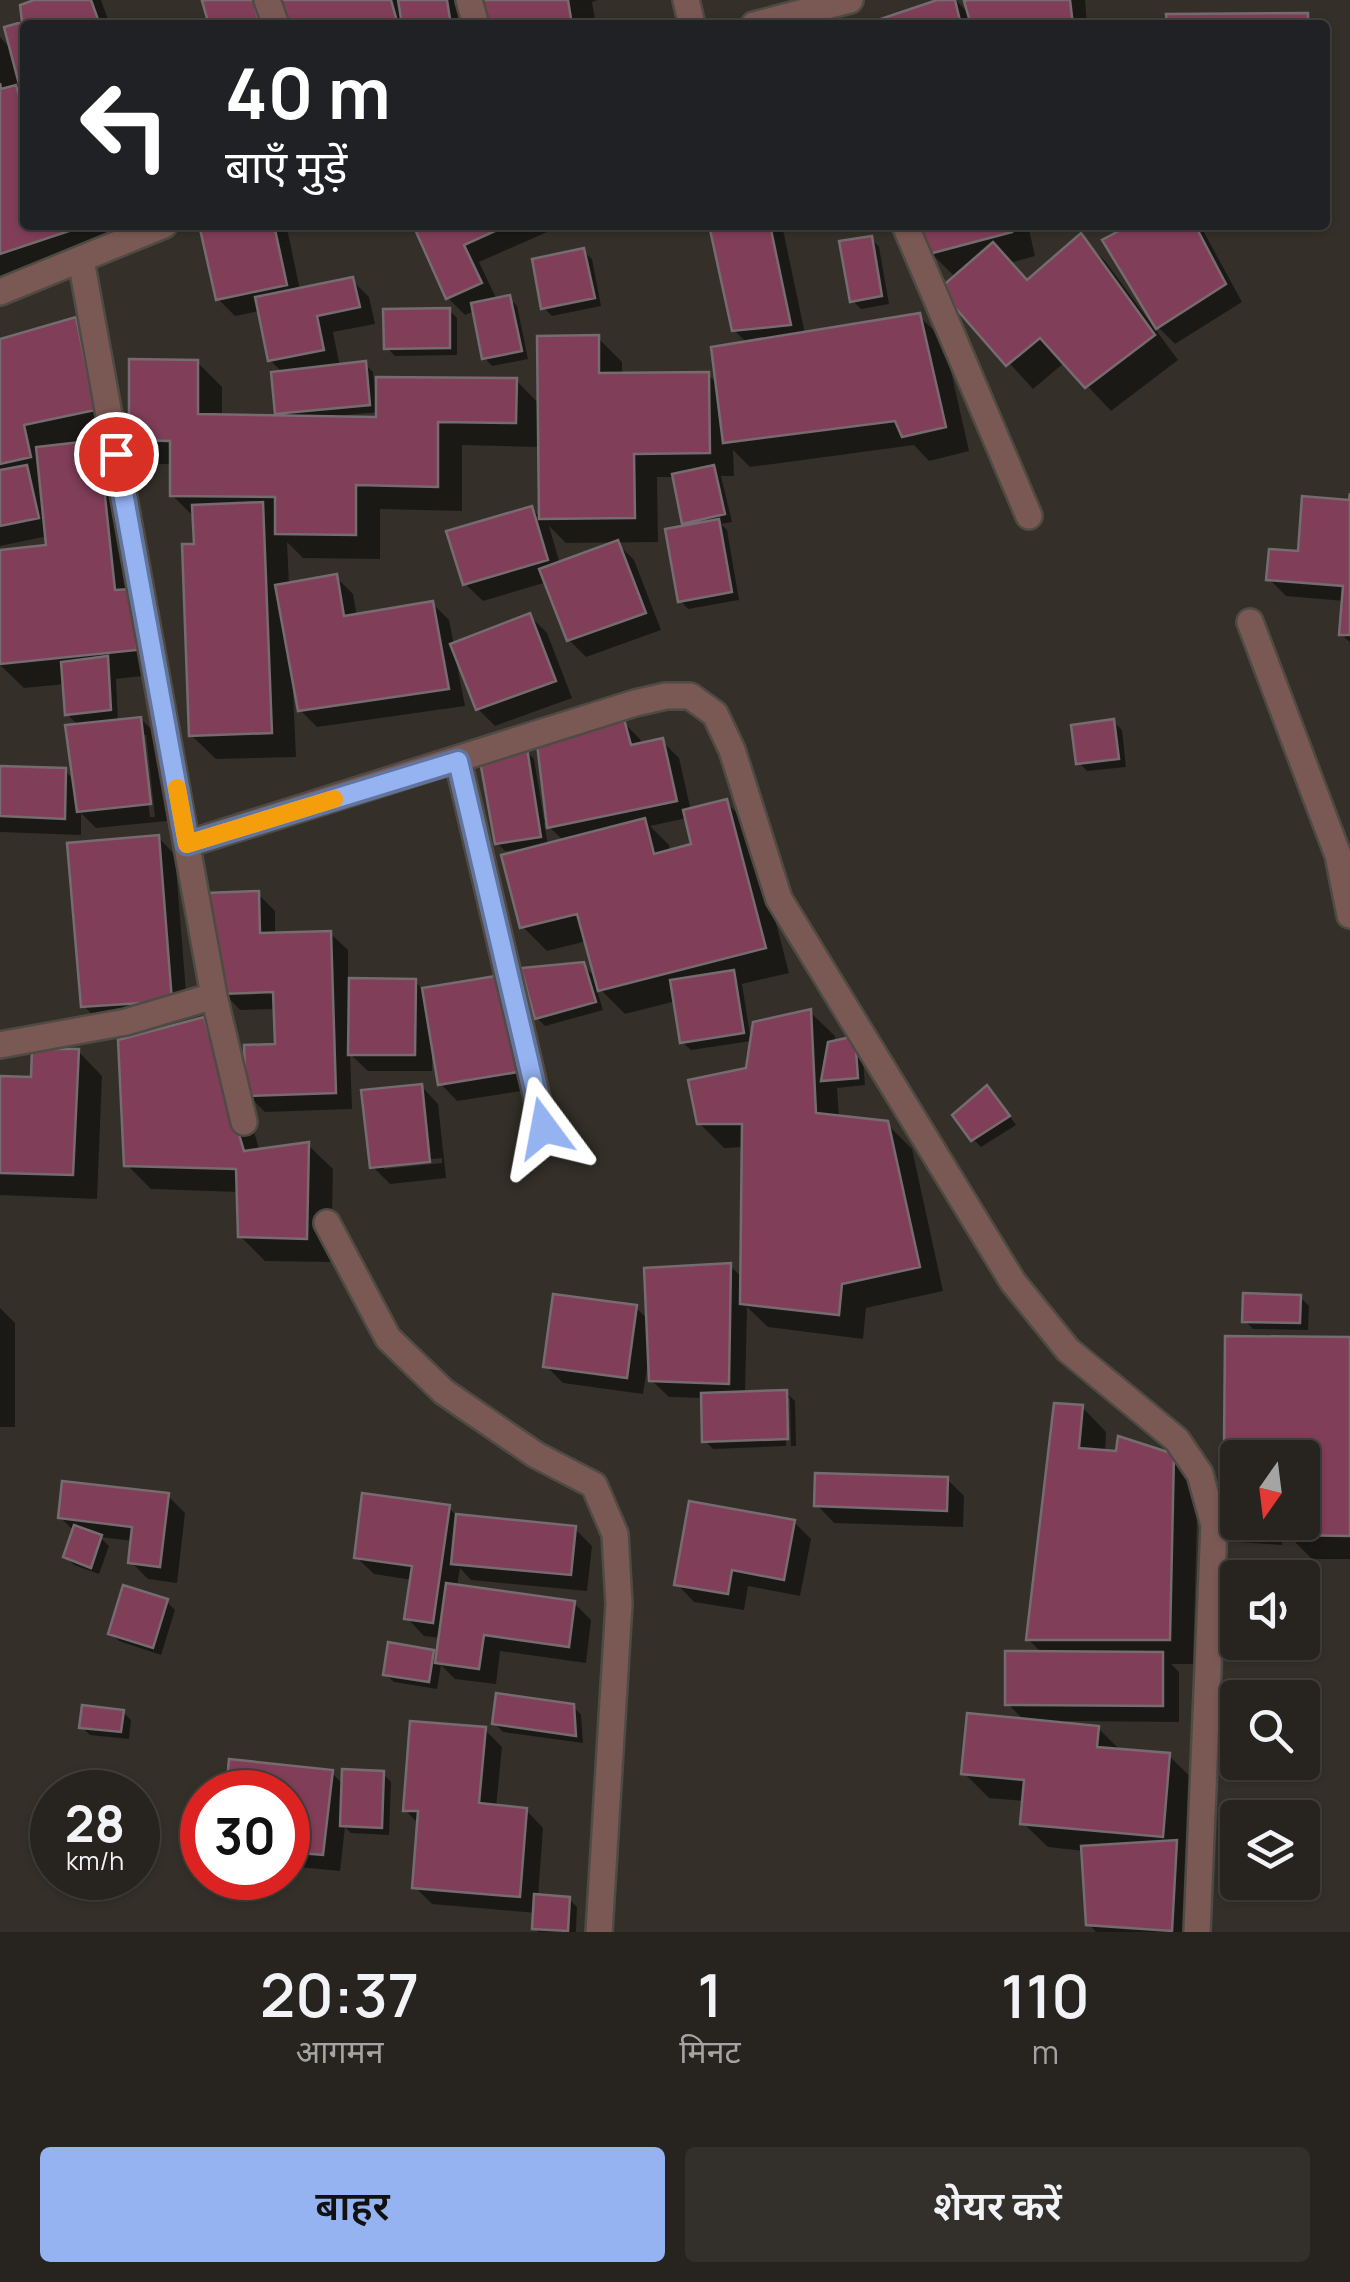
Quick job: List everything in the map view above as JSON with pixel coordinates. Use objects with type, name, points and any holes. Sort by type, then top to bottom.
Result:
[{"type":"street","points":[[819,17],[850,0]]},
{"type":"street","points":[[0,292],[152,230]]},
{"type":"street","points":[[907,230],[1029,516]]},
{"type":"street","points":[[81,260],[214,996],[244,1122]]},
{"type":"street","points":[[1250,622],[1338,855],[1350,915]]},
{"type":"street","points":[[187,844],[666,696],[690,696],[715,714],[732,750],[780,899],[1013,1282],[1068,1350],[1177,1440],[1200,1474],[1214,1525],[1198,1932]]},
{"type":"street","points":[[458,761],[544,1128]]},
{"type":"street","points":[[0,1045],[126,1022],[214,996]]},
{"type":"street","points":[[327,1222],[388,1338],[444,1392],[536,1455],[594,1485],[614,1534],[619,1604],[599,1932]]},
{"type":"building","points":[[34,0],[91,0],[98,20],[22,20],[20,5]]},
{"type":"building","points":[[253,0],[259,20],[208,20],[202,1]]},
{"type":"building","points":[[273,0],[391,0],[397,20],[280,20]]},
{"type":"building","points":[[398,0],[447,0],[450,20],[401,20]]},
{"type":"building","points":[[482,0],[568,0],[571,20],[486,20]]},
{"type":"building","points":[[937,0],[955,0],[960,20],[878,20]]},
{"type":"building","points":[[1070,0],[1072,20],[970,20],[964,1]]},
{"type":"building","points":[[1308,13],[1308,20],[1167,20],[1166,14]]},
{"type":"building","points":[[20,23],[20,88],[4,27]]},
{"type":"building","points":[[0,83],[1,89],[16,85],[20,99],[20,230],[72,230],[0,254]]},
{"type":"building","points":[[200,230],[275,230],[287,285],[216,300]]},
{"type":"building","points":[[415,230],[497,230],[464,245],[482,283],[446,299]]},
{"type":"building","points":[[710,230],[771,230],[791,325],[732,331]]},
{"type":"building","points":[[918,230],[1012,230],[1012,232],[929,254]]},
{"type":"building","points":[[1121,230],[1198,230],[1226,284],[1156,329],[1102,240]]},
{"type":"building","points":[[1081,233],[1155,335],[1085,388],[1040,338],[1006,366],[939,289],[993,242],[1027,280]]},
{"type":"building","points":[[872,236],[882,296],[850,302],[839,241]]},
{"type":"building","points":[[584,248],[595,298],[541,309],[532,259]]},
{"type":"building","points":[[353,277],[360,307],[317,316],[324,350],[268,361],[255,297]]},
{"type":"building","points":[[510,295],[522,351],[482,359],[471,303]]},
{"type":"building","points":[[450,308],[450,348],[384,349],[383,309]]},
{"type":"building","points":[[920,313],[946,427],[902,437],[895,421],[723,443],[711,347]]},
{"type":"building","points":[[76,317],[95,410],[24,425],[31,457],[0,464],[0,339]]},
{"type":"building","points":[[599,335],[599,373],[709,372],[710,453],[634,454],[635,518],[539,519],[537,336]]},
{"type":"building","points":[[129,359],[198,360],[198,414],[376,417],[376,377],[517,378],[516,423],[438,422],[438,487],[356,485],[356,535],[275,534],[275,497],[170,496],[170,441],[129,440]]},
{"type":"building","points":[[366,361],[370,405],[275,414],[271,372]]},
{"type":"building","points":[[99,440],[115,590],[131,589],[137,650],[0,664],[0,550],[46,545],[36,447]]},
{"type":"building","points":[[27,465],[39,518],[0,526],[0,470]]},
{"type":"building","points":[[714,465],[725,514],[682,524],[672,474]]},
{"type":"building","points":[[1350,493],[1350,635],[1339,635],[1343,586],[1266,580],[1269,549],[1298,551],[1302,496],[1349,500]]},
{"type":"building","points":[[263,502],[272,733],[189,736],[182,544],[194,544],[192,505]]},
{"type":"building","points":[[532,506],[548,560],[463,585],[446,531]]},
{"type":"building","points":[[719,519],[732,592],[678,602],[665,529]]},
{"type":"building","points":[[618,540],[646,613],[567,641],[539,569]]},
{"type":"building","points":[[337,574],[344,616],[433,601],[449,689],[298,711],[275,585]]},
{"type":"building","points":[[530,613],[556,681],[476,710],[450,644]]},
{"type":"building","points":[[108,656],[111,710],[65,715],[61,662]]},
{"type":"building","points":[[141,717],[151,804],[77,812],[65,725]]},
{"type":"building","points":[[624,719],[631,745],[663,738],[677,801],[547,828],[537,744]]},
{"type":"building","points":[[1114,719],[1119,759],[1076,764],[1071,725]]},
{"type":"building","points":[[527,748],[541,837],[495,844],[480,761]]},
{"type":"building","points":[[0,766],[66,768],[65,819],[0,816]]},
{"type":"building","points":[[727,799],[766,948],[598,991],[577,914],[520,928],[501,855],[645,818],[654,854],[691,844],[683,810]]},
{"type":"building","points":[[159,835],[172,1001],[81,1007],[67,843]]},
{"type":"building","points":[[259,891],[260,933],[331,931],[336,1093],[246,1096],[244,1045],[275,1044],[273,992],[221,994],[206,893]]},
{"type":"building","points":[[584,962],[596,1002],[535,1019],[521,968]]},
{"type":"building","points":[[734,970],[744,1033],[680,1043],[670,980]]},
{"type":"building","points":[[502,975],[518,1072],[438,1085],[422,988]]},
{"type":"building","points":[[349,978],[416,979],[415,1055],[348,1055]]},
{"type":"building","points":[[811,1009],[816,1113],[888,1121],[920,1267],[842,1284],[839,1315],[740,1304],[742,1124],[697,1124],[688,1080],[746,1068],[753,1022]]},
{"type":"building","points":[[204,1017],[244,1151],[309,1142],[307,1239],[238,1237],[236,1169],[124,1166],[118,1040]]},
{"type":"building","points":[[855,1036],[858,1078],[821,1081],[828,1042]]},
{"type":"building","points":[[32,1049],[79,1049],[73,1175],[0,1173],[0,1076],[31,1077]]},
{"type":"building","points":[[422,1084],[430,1162],[370,1168],[361,1090]]},
{"type":"building","points":[[987,1085],[1010,1116],[971,1141],[952,1115]]},
{"type":"building","points":[[731,1263],[729,1384],[649,1381],[644,1268]]},
{"type":"building","points":[[1243,1293],[1301,1295],[1300,1323],[1242,1322]]},
{"type":"building","points":[[553,1294],[637,1305],[627,1378],[543,1367]]},
{"type":"building","points":[[1225,1336],[1350,1337],[1350,1536],[1320,1536],[1320,1440],[1224,1440]]},
{"type":"building","points":[[787,1390],[788,1439],[702,1442],[701,1393]]},
{"type":"building","points":[[1054,1403],[1083,1405],[1079,1448],[1116,1451],[1118,1436],[1174,1454],[1170,1640],[1026,1640]]},
{"type":"building","points":[[815,1473],[948,1477],[947,1511],[814,1506]]},
{"type":"building","points":[[62,1481],[169,1493],[160,1567],[128,1563],[132,1527],[58,1518]]},
{"type":"building","points":[[362,1493],[450,1505],[433,1623],[404,1619],[412,1566],[354,1558]]},
{"type":"building","points":[[689,1501],[795,1520],[784,1580],[732,1570],[728,1594],[674,1585]]},
{"type":"building","points":[[456,1514],[576,1526],[571,1575],[451,1564]]},
{"type":"building","points":[[74,1525],[102,1535],[91,1568],[63,1557]]},
{"type":"building","points":[[446,1583],[575,1601],[569,1647],[484,1635],[479,1669],[435,1663]]},
{"type":"building","points":[[123,1585],[168,1599],[153,1648],[108,1634]]},
{"type":"building","points":[[388,1642],[434,1650],[429,1682],[383,1675]]},
{"type":"building","points":[[1005,1651],[1163,1652],[1163,1706],[1005,1705]]},
{"type":"building","points":[[496,1693],[574,1704],[576,1736],[492,1724]]},
{"type":"building","points":[[82,1705],[124,1710],[121,1732],[79,1728]]},
{"type":"building","points":[[967,1713],[1099,1726],[1097,1747],[1170,1753],[1163,1837],[1020,1824],[1024,1780],[961,1774]]},
{"type":"building","points":[[410,1721],[486,1727],[479,1803],[527,1808],[520,1897],[412,1888],[418,1811],[403,1811]]},
{"type":"building","points":[[229,1759],[333,1770],[323,1855],[310,1854],[310,1770],[228,1770]]},
{"type":"building","points":[[342,1769],[384,1771],[382,1828],[340,1826]]},
{"type":"building","points":[[1177,1840],[1172,1931],[1086,1925],[1081,1846]]},
{"type":"building","points":[[534,1894],[570,1897],[568,1931],[532,1929]]},
{"type":"slow traffic","points":[[177,788],[187,844],[334,799]]},
{"type":"route","points":[[116,454],[187,844],[458,761],[544,1128]]}]
